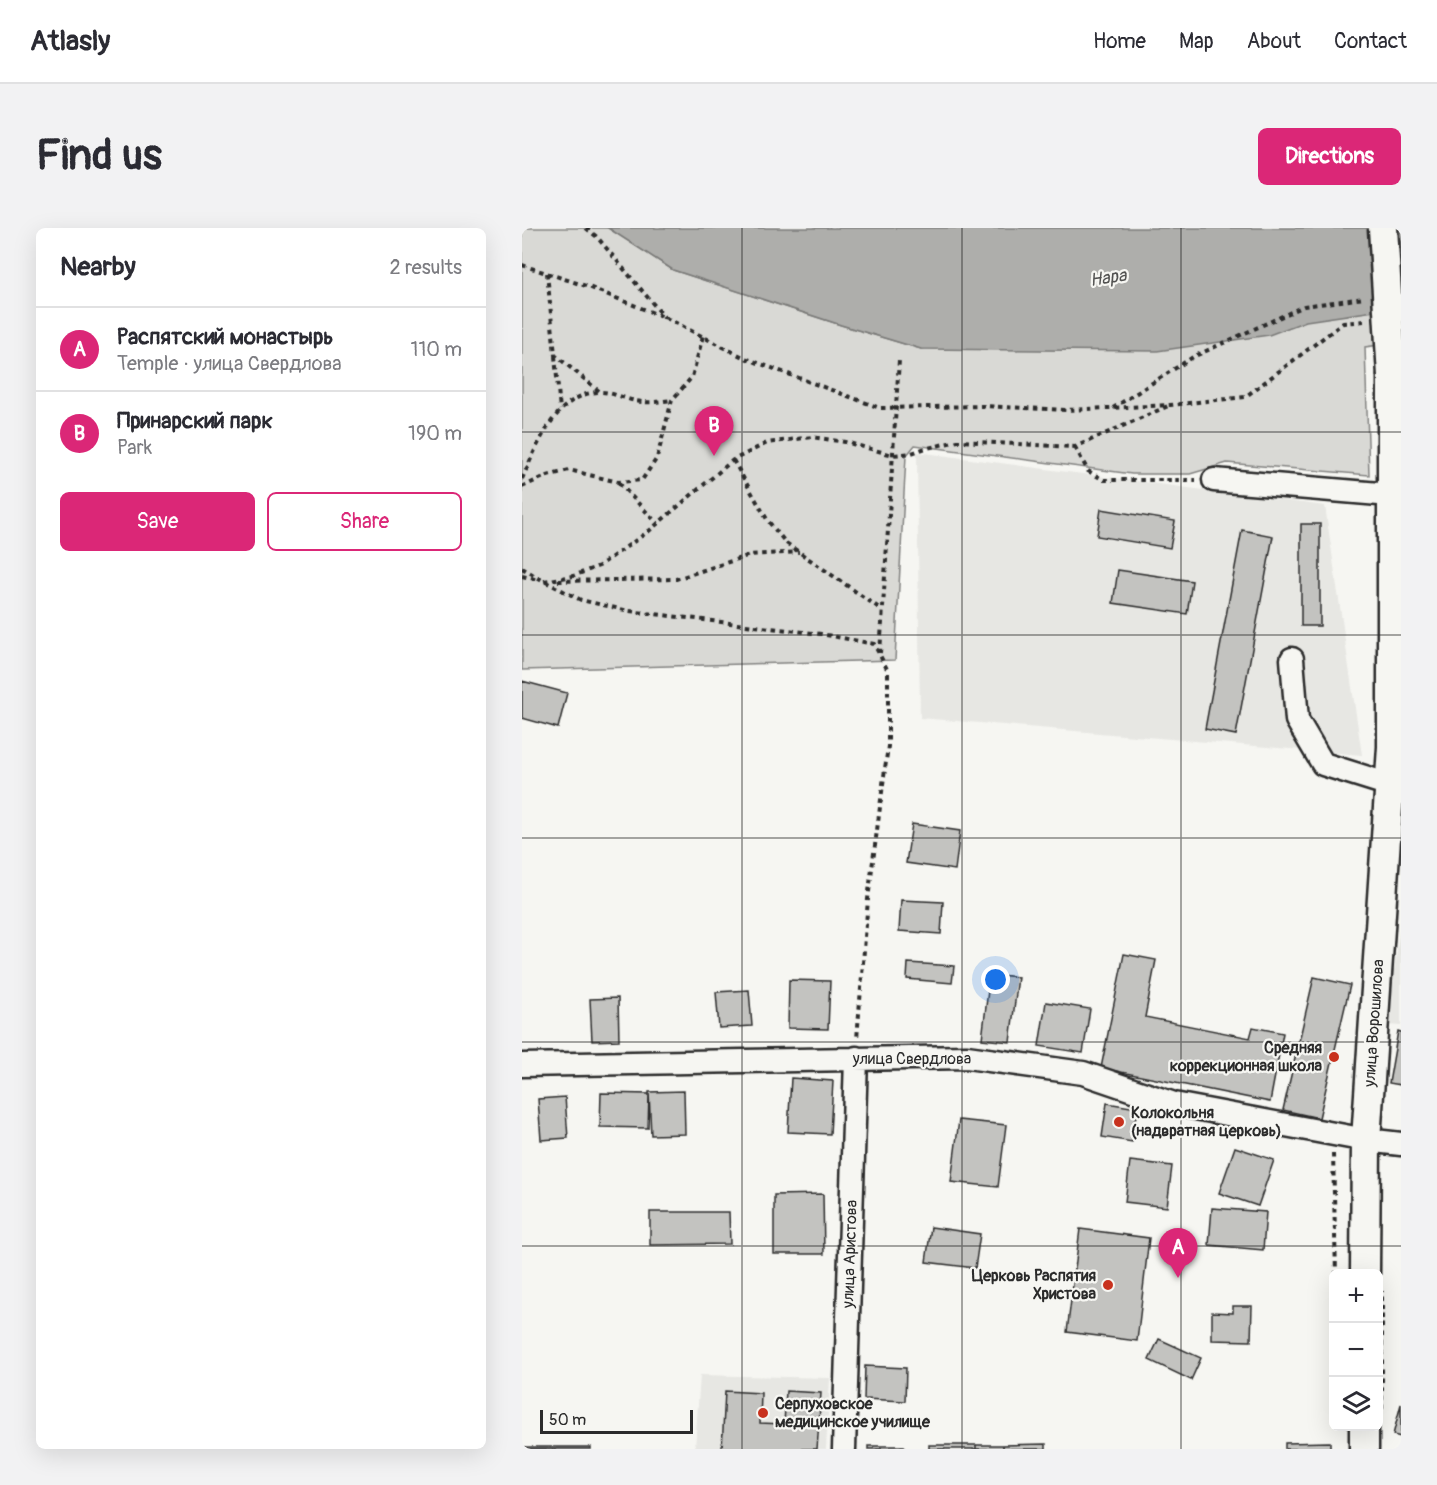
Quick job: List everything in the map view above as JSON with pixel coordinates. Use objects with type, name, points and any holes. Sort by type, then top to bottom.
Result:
[{"type":"main road","name":"улица Ворошилова","points":[[1373,1269],[1366,1140],[1392,747],[1392,376],[1383,228]]},
{"type":"main road","points":[[1364,1449],[1370,1431]]},
{"type":"street","points":[[1214,480],[1392,495]]},
{"type":"street","points":[[1292,659],[1297,720],[1323,764],[1390,785]]},
{"type":"street","name":"улица Свердлова","points":[[522,1065],[967,1057],[1083,1073],[1174,1104],[1366,1140],[1401,1144]]},
{"type":"street","name":"улица Аристова","points":[[844,1449],[856,1058]]},
{"type":"path","points":[[586,228],[597,237],[666,318]]},
{"type":"path","points":[[522,266],[586,286],[666,318],[746,358],[880,408],[982,406],[1051,410],[1112,409],[1245,397],[1343,323],[1376,320]]},
{"type":"path","points":[[547,273],[560,410]]},
{"type":"path","points":[[1112,409],[1193,357],[1304,306],[1369,297]]},
{"type":"path","points":[[522,487],[544,477],[569,470],[618,482],[642,480],[657,458],[672,400],[692,377],[703,336]]},
{"type":"path","points":[[555,355],[599,392],[643,402],[672,400]]},
{"type":"path","points":[[880,655],[898,360]]},
{"type":"path","points":[[522,479],[540,440],[560,410],[578,398],[599,392]]},
{"type":"path","points":[[544,581],[573,576],[599,566],[658,524],[733,460],[767,443],[812,437],[845,442],[893,455],[912,453],[958,441],[1075,447],[1170,405]]},
{"type":"path","points":[[1075,447],[1088,471],[1104,480],[1214,480]]},
{"type":"path","points":[[733,460],[768,521],[786,543],[883,610]]},
{"type":"path","points":[[618,482],[658,524]]},
{"type":"path","points":[[522,576],[544,581],[676,579],[750,555],[799,552]]},
{"type":"path","points":[[522,568],[581,600],[629,611],[874,644],[888,671],[888,746],[867,899],[856,1058]]},
{"type":"path","points":[[1333,1132],[1336,1269]]},
{"type":"path","points":[[1373,1377],[1374,1323]]},
{"type":"shaded area","points":[[522,228],[608,228],[673,270],[921,349],[1401,280],[1401,342],[1365,347],[1369,475],[1227,463],[1190,474],[1132,474],[915,445],[906,456],[895,660],[522,670]]},
{"type":"shaded area","points":[[917,452],[1325,506],[1362,755],[920,718]]},
{"type":"shaded area","points":[[1401,922],[1401,1026],[1386,1025]]},
{"type":"shaded area","name":"Серпуховское медицинское училище","points":[[700,1375],[830,1378],[826,1449],[695,1449]]},
{"type":"water","name":"Нара","points":[[608,228],[1401,228],[1401,307],[1306,321],[1269,335],[1157,351],[921,349],[673,270]]},
{"type":"building","points":[[1101,509],[1175,521],[1170,548],[1097,536]]},
{"type":"building","points":[[1301,524],[1320,524],[1320,626],[1301,626]]},
{"type":"building","points":[[1242,530],[1273,536],[1236,735],[1205,729]]},
{"type":"building","points":[[1118,570],[1192,581],[1187,614],[1113,603]]},
{"type":"building","points":[[522,681],[567,693],[558,728],[522,718]]},
{"type":"building","points":[[912,824],[960,831],[955,870],[906,863]]},
{"type":"building","points":[[901,900],[943,902],[941,934],[899,931]]},
{"type":"building","points":[[1124,954],[1156,960],[1145,1017],[1250,1038],[1253,1027],[1283,1033],[1270,1102],[1101,1068]]},
{"type":"building","points":[[908,963],[954,966],[952,983],[907,979]]},
{"type":"building","points":[[990,974],[1018,977],[1010,1042],[982,1039]]},
{"type":"building","points":[[1314,977],[1350,985],[1319,1118],[1283,1110]]},
{"type":"building","points":[[789,980],[830,981],[828,1029],[788,1028]]},
{"type":"building","points":[[749,990],[752,1026],[719,1028],[716,992]]},
{"type":"building","points":[[618,998],[619,1040],[592,1041],[590,999]]},
{"type":"building","points":[[1046,1002],[1090,1009],[1083,1053],[1039,1046]]},
{"type":"building","points":[[1398,1031],[1401,1032],[1401,1085],[1389,1083]]},
{"type":"building","points":[[791,1078],[833,1081],[830,1134],[788,1132]]},
{"type":"building","points":[[684,1091],[685,1134],[651,1135],[649,1092]]},
{"type":"building","points":[[601,1093],[649,1094],[648,1128],[600,1127]]},
{"type":"building","points":[[565,1097],[568,1138],[541,1140],[538,1099]]},
{"type":"building","name":"Колокольня (надвратная церковь)","points":[[1107,1103],[1137,1108],[1132,1142],[1102,1137]]},
{"type":"building","points":[[959,1120],[1006,1125],[998,1187],[951,1182]]},
{"type":"building","points":[[1235,1147],[1274,1160],[1258,1206],[1219,1193]]},
{"type":"building","points":[[1130,1161],[1172,1166],[1167,1207],[1125,1202]]},
{"type":"building","points":[[823,1194],[824,1254],[774,1254],[774,1195]]},
{"type":"building","points":[[1212,1208],[1266,1212],[1263,1250],[1209,1245]]},
{"type":"building","points":[[650,1212],[729,1212],[730,1244],[650,1245]]},
{"type":"building","points":[[931,1227],[980,1234],[975,1268],[926,1262]]},
{"type":"building","name":"Церковь Распятия Христова","points":[[1080,1229],[1149,1238],[1137,1341],[1067,1332]]},
{"type":"building","points":[[1233,1306],[1252,1306],[1251,1341],[1212,1340],[1212,1312],[1233,1313]]},
{"type":"building","points":[[1159,1339],[1201,1358],[1191,1380],[1149,1360]]},
{"type":"building","points":[[865,1366],[906,1368],[905,1401],[864,1399]]},
{"type":"building","points":[[725,1391],[761,1393],[760,1423],[784,1424],[786,1391],[821,1393],[817,1449],[722,1449]]},
{"type":"building","points":[[1401,1404],[1401,1437],[1393,1435]]},
{"type":"building","points":[[1330,1442],[1330,1449],[1285,1449],[1285,1443]]},
{"type":"building","points":[[1046,1444],[1046,1449],[1003,1449],[1003,1445]]},
{"type":"building","points":[[929,1445],[976,1445],[976,1449],[929,1449]]},
{"type":"building","points":[[976,1445],[1003,1445],[1003,1449],[976,1449]]},
{"type":"building","points":[[868,1446],[904,1446],[904,1449],[868,1449]]},
{"type":"building","points":[[522,1447],[591,1447],[591,1449],[522,1449]]},
{"type":"place","name":"Принарский парк","points":[[714,456]]},
{"type":"place","name":"Средняя коррекционная школа","points":[[1334,1057]]},
{"type":"place","name":"Колокольня (надвратная церковь)","points":[[1119,1122]]},
{"type":"place","name":"Распятский монастырь","points":[[1178,1278]]},
{"type":"place","name":"Церковь Распятия Христова","points":[[1108,1285]]},
{"type":"place","name":"Серпуховское медицинское училище","points":[[763,1413]]}]
